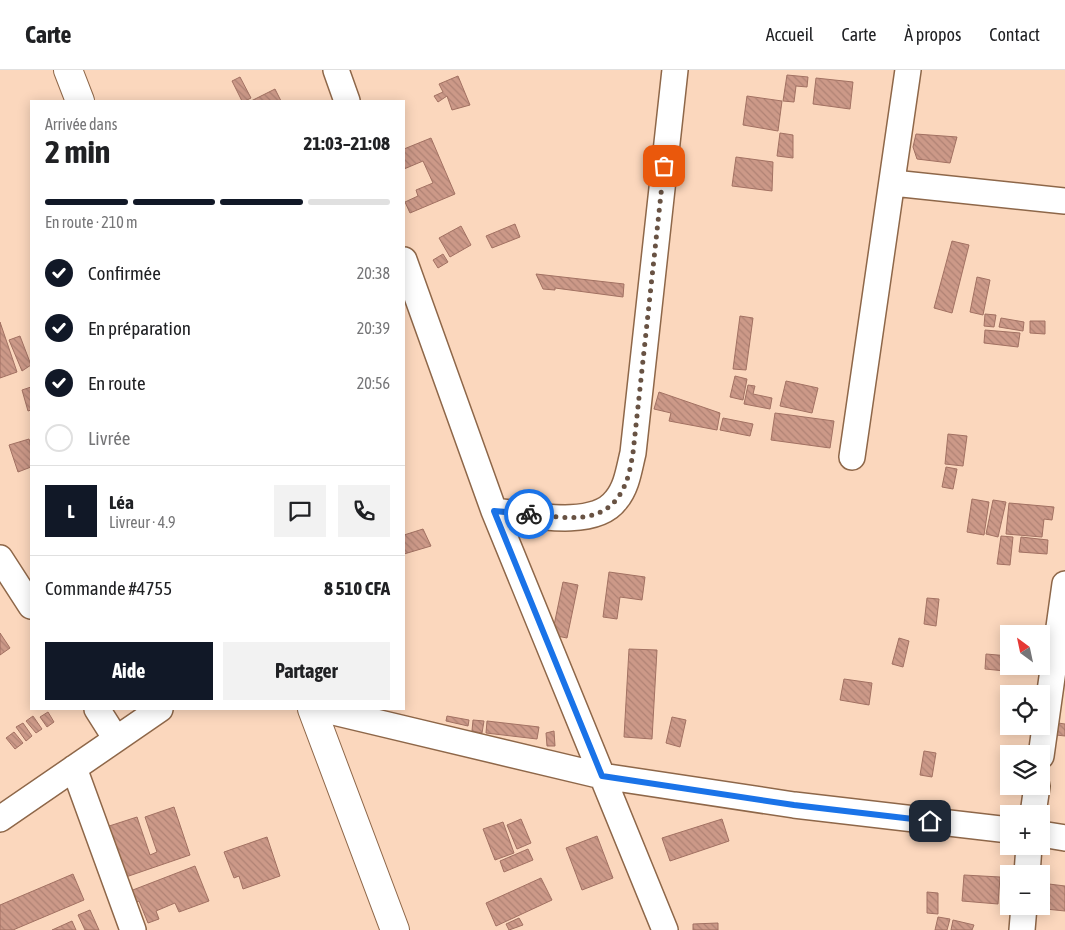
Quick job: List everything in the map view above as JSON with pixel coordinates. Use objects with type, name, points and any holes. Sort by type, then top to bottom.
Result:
[{"type":"street","points":[[68,70],[80,100]]},
{"type":"street","points":[[336,70],[347,100]]},
{"type":"street","points":[[494,511],[576,518],[598,514],[616,502],[625,486],[633,453],[674,70]]},
{"type":"street","points":[[852,458],[908,70]]},
{"type":"street","points":[[893,183],[1065,200]]},
{"type":"street","points":[[405,263],[494,511],[665,930]]},
{"type":"street","points":[[0,558],[30,604]]},
{"type":"street","points":[[1043,745],[1065,584]]},
{"type":"street","points":[[98,710],[116,739]]},
{"type":"street","points":[[0,818],[159,710]]},
{"type":"street","points":[[312,710],[396,930]]},
{"type":"street","points":[[325,710],[602,776],[794,805],[1000,829]]},
{"type":"street","points":[[74,768],[133,930]]},
{"type":"street","points":[[1050,836],[1065,838]]},
{"type":"street","points":[[1022,930],[1023,915]]},
{"type":"building","points":[[787,75],[808,77],[807,87],[796,86],[794,102],[783,101]]},
{"type":"building","points":[[458,76],[470,105],[452,110],[447,96],[438,102],[434,96],[443,92],[439,84]]},
{"type":"building","points":[[240,77],[251,98],[242,100],[232,81]]},
{"type":"building","points":[[816,78],[853,82],[850,109],[813,104]]},
{"type":"building","points":[[275,89],[280,100],[253,100]]},
{"type":"building","points":[[747,96],[782,101],[778,131],[743,125]]},
{"type":"building","points":[[780,133],[793,135],[793,158],[777,156]]},
{"type":"building","points":[[916,134],[957,137],[950,163],[917,159],[913,147]]},
{"type":"building","points":[[431,138],[455,194],[410,213],[405,202],[418,196],[416,190],[433,183],[423,161],[405,169],[405,149]]},
{"type":"building","points":[[736,157],[773,162],[772,191],[732,186]]},
{"type":"building","points":[[515,224],[520,237],[492,248],[486,236]]},
{"type":"building","points":[[461,226],[471,245],[450,257],[439,238]]},
{"type":"building","points":[[952,241],[969,245],[952,313],[934,308]]},
{"type":"building","points":[[443,254],[448,262],[438,268],[433,260]]},
{"type":"building","points":[[536,274],[624,284],[623,297],[555,288],[555,290],[543,289]]},
{"type":"building","points":[[977,277],[990,280],[983,315],[970,312]]},
{"type":"building","points":[[985,314],[996,315],[994,327],[984,326]]},
{"type":"building","points":[[740,316],[753,318],[746,370],[733,369]]},
{"type":"building","points":[[1001,318],[1024,322],[1023,331],[999,327]]},
{"type":"building","points":[[1030,321],[1045,321],[1045,334],[1030,333]]},
{"type":"building","points":[[0,322],[17,372],[0,378]]},
{"type":"building","points":[[985,330],[1020,333],[1018,347],[984,343]]},
{"type":"building","points":[[20,336],[30,362],[30,366],[22,371],[9,340]]},
{"type":"building","points":[[735,376],[747,379],[743,400],[730,397]]},
{"type":"building","points":[[786,381],[818,388],[812,413],[780,406]]},
{"type":"building","points":[[748,385],[755,386],[753,394],[772,398],[770,409],[744,404]]},
{"type":"building","points":[[30,387],[30,410],[28,411],[22,390]]},
{"type":"building","points":[[659,392],[720,413],[717,430],[669,421],[671,413],[654,409]]},
{"type":"building","points":[[775,413],[834,421],[830,448],[771,440]]},
{"type":"building","points":[[723,418],[753,424],[750,436],[720,430]]},
{"type":"building","points":[[948,434],[967,436],[963,466],[945,464]]},
{"type":"building","points":[[29,439],[30,467],[18,472],[9,445]]},
{"type":"building","points":[[946,467],[957,469],[953,489],[942,487]]},
{"type":"building","points":[[972,499],[989,502],[984,535],[967,532]]},
{"type":"building","points":[[993,500],[1006,502],[998,537],[986,534]]},
{"type":"building","points":[[1009,503],[1054,507],[1052,520],[1044,519],[1042,537],[1006,534]]},
{"type":"building","points":[[423,529],[431,546],[405,554],[405,535]]},
{"type":"building","points":[[1001,536],[1013,537],[1010,565],[997,564]]},
{"type":"building","points":[[1021,537],[1048,540],[1047,554],[1019,552]]},
{"type":"building","points":[[609,572],[645,577],[642,600],[620,597],[617,619],[603,617]]},
{"type":"building","points":[[563,582],[578,585],[567,638],[552,635]]},
{"type":"building","points":[[927,598],[939,599],[936,626],[924,624]]},
{"type":"building","points":[[0,633],[10,648],[0,655]]},
{"type":"building","points":[[899,638],[909,641],[903,667],[892,664]]},
{"type":"building","points":[[629,649],[657,650],[652,739],[624,737]]},
{"type":"building","points":[[986,654],[1000,655],[1000,670],[985,669]]},
{"type":"building","points":[[844,679],[872,683],[869,705],[840,700]]},
{"type":"building","points":[[48,712],[54,722],[47,727],[40,717]]},
{"type":"building","points":[[33,716],[42,729],[36,733],[26,721]]},
{"type":"building","points":[[447,716],[469,720],[468,726],[446,721]]},
{"type":"building","points":[[672,717],[686,720],[680,747],[666,743]]},
{"type":"building","points":[[473,720],[484,721],[482,733],[472,731]]},
{"type":"building","points":[[487,721],[539,727],[537,739],[486,733]]},
{"type":"building","points":[[23,723],[32,736],[26,741],[16,727]]},
{"type":"building","points":[[1058,723],[1065,724],[1065,736],[1056,735]]},
{"type":"building","points":[[554,731],[555,746],[547,746],[546,733]]},
{"type":"building","points":[[14,732],[23,743],[15,749],[6,738]]},
{"type":"building","points":[[924,751],[936,753],[932,777],[920,775]]},
{"type":"building","points":[[174,807],[190,855],[120,879],[103,828],[137,817],[150,855],[157,852],[145,817]]},
{"type":"building","points":[[521,819],[531,843],[517,849],[507,825]]},
{"type":"building","points":[[722,819],[729,841],[670,861],[662,838]]},
{"type":"building","points":[[503,822],[514,853],[495,860],[483,829]]},
{"type":"building","points":[[597,836],[613,878],[582,890],[566,848]]},
{"type":"building","points":[[267,837],[280,876],[243,889],[239,876],[234,878],[224,852]]},
{"type":"building","points":[[528,849],[533,860],[504,872],[500,861]]},
{"type":"building","points":[[195,866],[209,901],[179,912],[175,903],[156,911],[159,919],[148,923],[139,901],[130,905],[125,893]]},
{"type":"building","points":[[73,874],[84,900],[13,930],[0,930],[0,905]]},
{"type":"building","points":[[964,875],[1000,877],[998,904],[962,901]]},
{"type":"building","points":[[541,878],[552,900],[496,926],[486,903]]},
{"type":"building","points":[[1050,884],[1065,886],[1065,911],[1050,909]]},
{"type":"building","points":[[927,892],[938,893],[938,914],[927,913]]},
{"type":"building","points":[[90,910],[99,930],[85,930],[78,915]]},
{"type":"building","points":[[938,917],[950,919],[947,930],[935,930]]},
{"type":"building","points":[[519,918],[523,925],[509,930],[506,924]]},
{"type":"building","points":[[953,920],[974,925],[972,930],[951,930]]},
{"type":"building","points":[[72,921],[76,930],[52,930]]},
{"type":"building","points":[[718,923],[718,930],[693,930],[693,924]]},
{"type":"way so far","points":[[529,514],[576,518],[598,514],[616,502],[625,486],[633,453],[664,166]]},
{"type":"route","points":[[529,514],[494,511],[602,776],[794,805],[930,821]]}]
